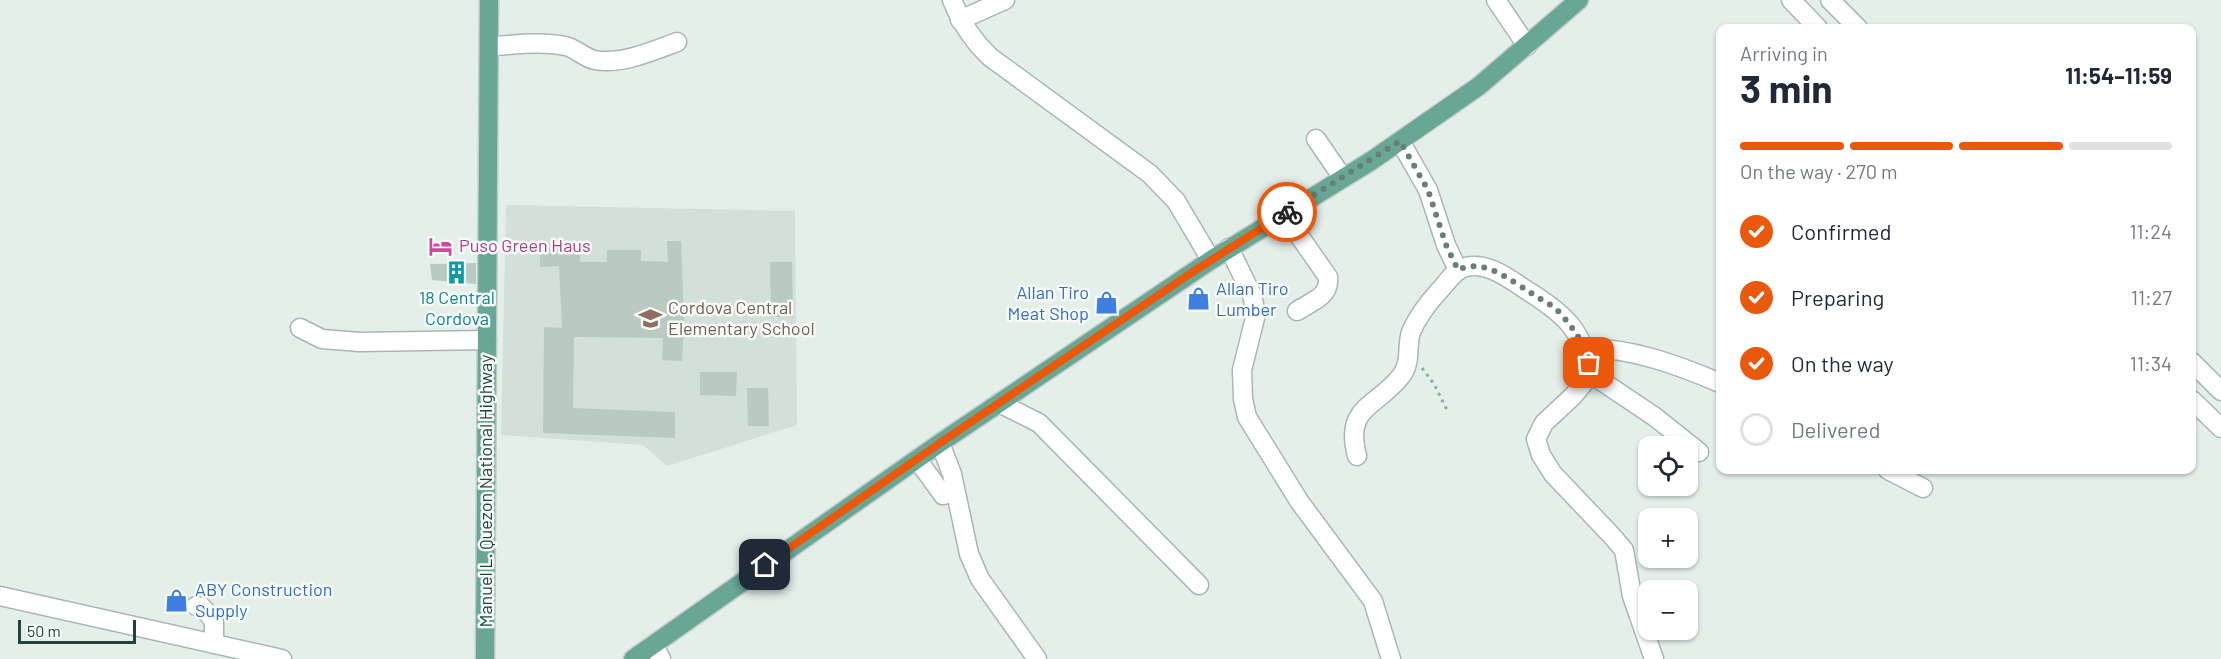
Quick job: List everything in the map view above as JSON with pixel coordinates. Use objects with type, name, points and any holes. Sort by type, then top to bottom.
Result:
[{"type":"main road","name":"Manuel L. Quezon National Highway","points":[[485,659],[489,0]]},
{"type":"main road","points":[[633,659],[658,652],[940,443],[1229,248],[1400,141],[1479,86],[1580,0]]},
{"type":"street","points":[[952,0],[960,20],[973,41],[990,57],[1150,174],[1176,201],[1211,260]]},
{"type":"street","points":[[960,20],[1005,0]]},
{"type":"street","points":[[1497,0],[1527,46]]},
{"type":"street","points":[[1791,0],[1814,24]]},
{"type":"street","points":[[1830,0],[1854,24]]},
{"type":"street","points":[[490,46],[554,45],[568,47],[590,59],[608,60],[654,51],[677,42]]},
{"type":"street","points":[[1316,139],[1342,178]]},
{"type":"street","points":[[1400,141],[1428,190],[1446,245],[1458,270]]},
{"type":"street","points":[[1284,214],[1328,277],[1329,287],[1324,294],[1297,311]]},
{"type":"street","points":[[1229,248],[1252,295],[1256,314],[1242,369],[1243,399],[1247,417],[1299,501],[1373,602],[1391,659]]},
{"type":"street","points":[[1357,456],[1353,434],[1354,424],[1361,413],[1401,376],[1408,363],[1410,335],[1423,308],[1458,270],[1466,266],[1485,268],[1506,276],[1556,309],[1585,348],[1591,375],[1655,417],[1699,452]]},
{"type":"street","points":[[300,328],[322,339],[360,342],[487,340]]},
{"type":"street","points":[[1585,348],[1602,348],[1672,362],[1716,381]]},
{"type":"street","points":[[2196,366],[2221,391]]},
{"type":"street","points":[[1591,375],[1573,396],[1544,423],[1536,439],[1541,455],[1553,474],[1624,550],[1632,596],[1654,659]]},
{"type":"street","points":[[999,403],[1039,423],[1199,585]]},
{"type":"street","points":[[2196,404],[2221,428]]},
{"type":"street","points":[[940,443],[952,474],[969,554],[980,579],[1037,659]]},
{"type":"street","points":[[917,459],[944,495],[955,492]]},
{"type":"street","points":[[1896,474],[1923,488]]},
{"type":"street","points":[[0,596],[282,659]]},
{"type":"street","points":[[196,606],[202,607],[214,621],[214,644]]},
{"type":"path","points":[[1409,350],[1434,384],[1448,412]]},
{"type":"shaded area","name":"Cordova Central Elementary School","points":[[506,205],[795,211],[797,425],[667,466],[643,445],[501,435]]},
{"type":"building","points":[[667,241],[681,241],[684,321],[682,361],[662,360],[663,338],[574,337],[573,408],[675,412],[675,438],[543,433],[544,327],[562,328],[559,266],[540,267],[540,248],[580,246],[580,262],[607,262],[607,250],[641,250],[641,261],[668,262]]},
{"type":"building","points":[[770,262],[792,262],[793,317],[771,317]]},
{"type":"building","name":"18 Central Cordova","points":[[476,263],[476,284],[432,280],[430,264]]},
{"type":"building","points":[[700,372],[737,372],[736,396],[700,395]]},
{"type":"building","points":[[747,388],[768,388],[769,426],[748,426]]},
{"type":"way so far","points":[[1287,212],[1400,141],[1428,190],[1446,245],[1458,270],[1466,266],[1485,268],[1506,276],[1556,309],[1576,333],[1585,348],[1589,363]]},
{"type":"place","name":"Puso Green Haus","points":[[441,246]]},
{"type":"place","name":"18 Central Cordova","points":[[457,272]]},
{"type":"place","name":"Allan Tiro Lumber","points":[[1198,299]]},
{"type":"place","name":"Allan Tiro Meat Shop","points":[[1107,303]]},
{"type":"place","name":"Cordova Central Elementary School","points":[[650,318]]},
{"type":"place","name":"ABY Construction Supply","points":[[177,600]]},
{"type":"route","points":[[765,565],[1191,273],[1287,212]]}]
